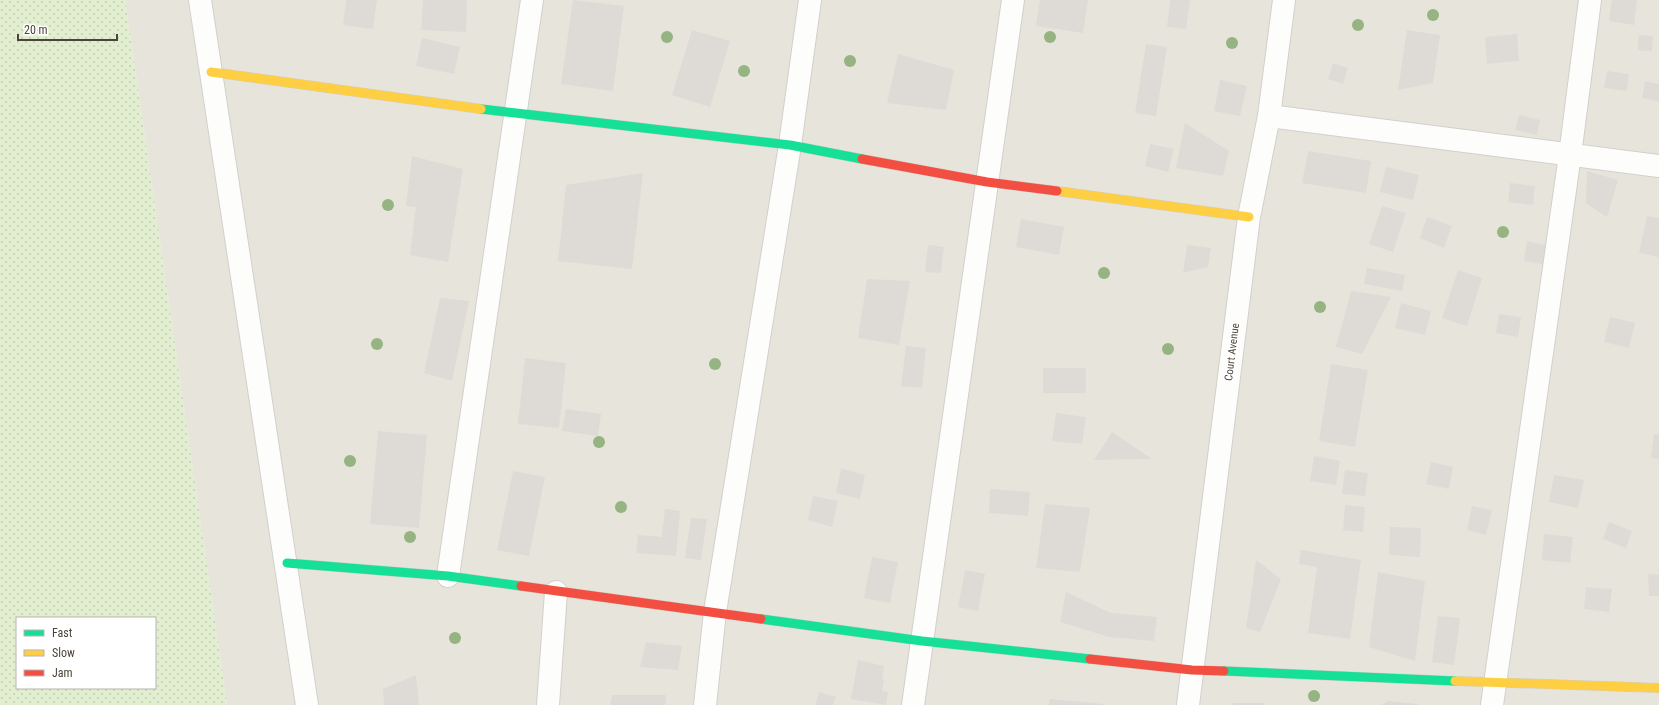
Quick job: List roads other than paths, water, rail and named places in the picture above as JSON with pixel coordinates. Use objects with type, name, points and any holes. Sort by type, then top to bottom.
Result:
[{"type":"street","points":[[200,0],[287,563],[307,705]]},
{"type":"street","points":[[448,576],[532,0]]},
{"type":"street","points":[[705,705],[715,612],[790,145],[810,0]]},
{"type":"street","points":[[913,705],[1013,0]]},
{"type":"street","name":"Court Avenue","points":[[1188,705],[1249,217],[1269,116],[1284,0]]},
{"type":"street","points":[[1492,705],[1570,155],[1590,0]]},
{"type":"street","points":[[211,72],[515,114],[790,145],[986,182],[1249,217]]},
{"type":"street","points":[[1269,116],[1659,166]]},
{"type":"street","points":[[287,563],[448,576],[922,641],[1192,670],[1496,683],[1659,688]]},
{"type":"street","points":[[548,705],[556,592]]}]
